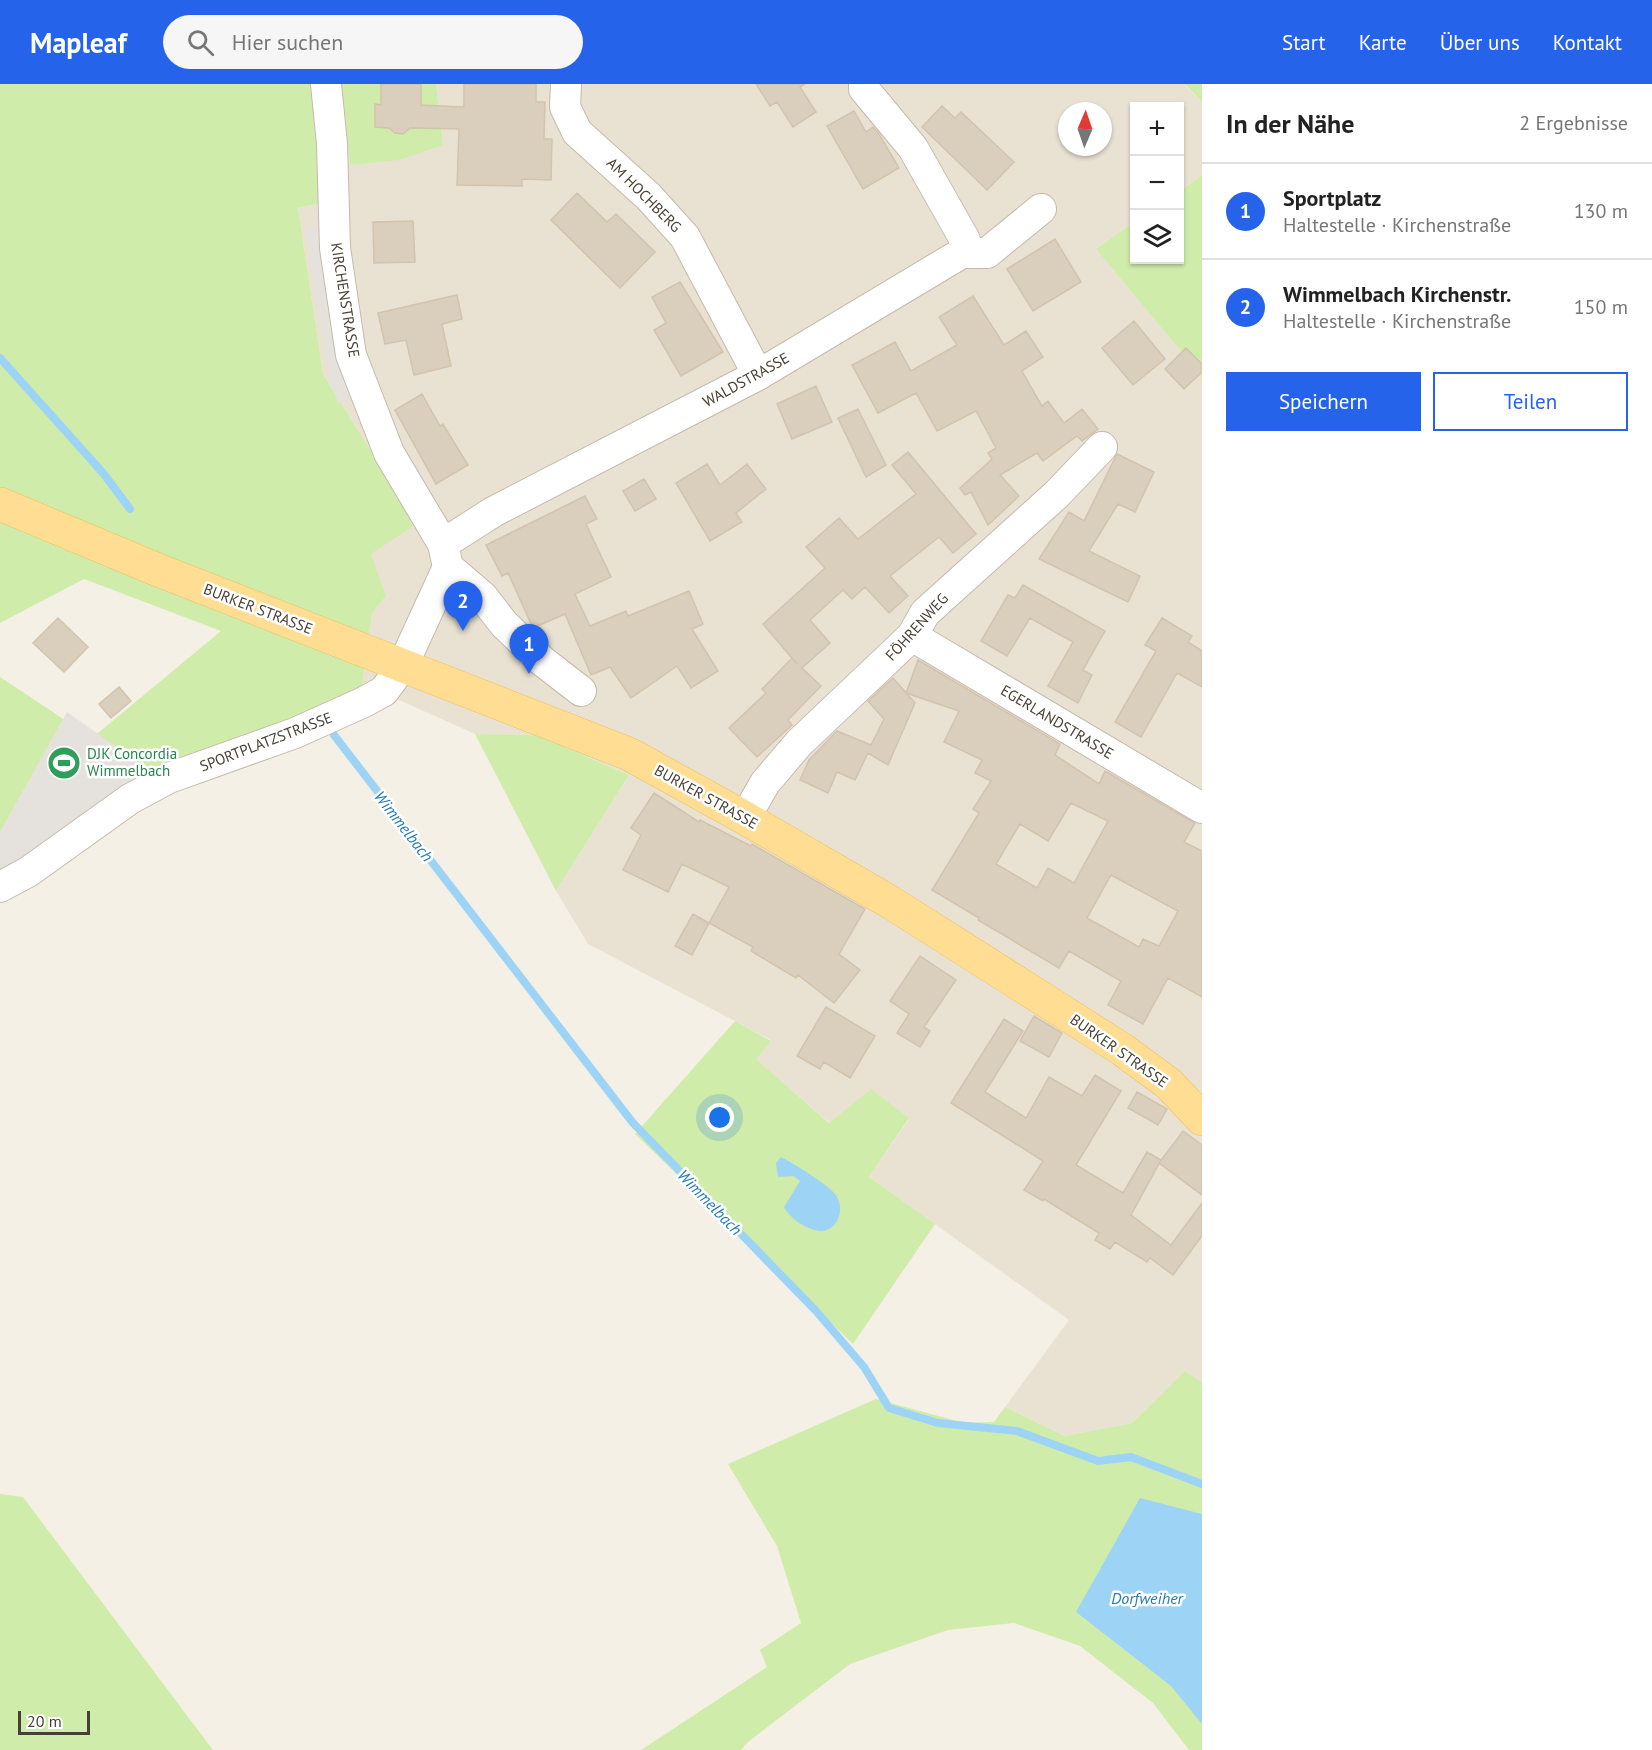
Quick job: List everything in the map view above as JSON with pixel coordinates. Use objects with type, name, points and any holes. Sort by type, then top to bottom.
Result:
[{"type":"main road","name":"BURKER STRASSE","points":[[0,504],[158,570],[629,754],[890,902],[1123,1050],[1169,1084],[1202,1119]]},
{"type":"street","name":"KIRCHENSTRASSE","points":[[326,84],[332,144],[335,248],[351,355],[389,453],[446,555],[504,624],[541,660],[581,691]]},
{"type":"street","name":"AM HOCHBERG","points":[[566,84],[565,107],[578,132],[649,196],[685,237],[758,375]]},
{"type":"street","points":[[864,84],[864,89],[913,148],[965,240],[962,253]]},
{"type":"street","name":"WALDSTRASSE","points":[[446,555],[493,512],[758,375],[962,253],[987,253],[1041,209]]},
{"type":"street","name":"FÖHRENWEG","points":[[745,818],[765,783],[799,743],[912,636],[925,613],[1056,495],[1102,447]]},
{"type":"street","points":[[403,665],[446,555]]},
{"type":"street","name":"EGERLANDSTRASSE","points":[[912,636],[1202,808]]},
{"type":"street","name":"SPORTPLATZSTRASSE","points":[[0,887],[28,872],[130,798],[169,778],[295,734],[364,702],[384,691],[403,665]]},
{"type":"shaded area","points":[[341,84],[350,165],[443,145],[436,84],[1184,84],[1202,102],[1202,175],[1184,188],[1184,102],[1130,102],[1130,225],[1096,249],[1202,377],[1202,1382],[1185,1371],[1132,1423],[1065,1436],[1005,1407],[1069,1320],[869,1177],[909,1119],[830,1123],[755,1059],[771,1040],[588,944],[556,891],[629,775],[537,735],[475,734],[361,683],[372,613],[386,596],[370,554],[408,510],[323,374],[298,208],[326,202]]},
{"type":"shaded area","points":[[322,226],[352,396],[338,403],[329,373],[306,227]]},
{"type":"shaded area","name":"DJK Concordia Wimmelbach","points":[[67,712],[169,784],[0,887],[0,832]]},
{"type":"green space","points":[[0,84],[312,84],[326,202],[298,208],[323,374],[408,510],[415,525],[371,554],[386,596],[372,613],[362,683],[395,698],[166,788],[0,899],[0,677],[92,738],[221,631],[84,579],[0,623]]},
{"type":"green space","points":[[341,84],[436,84],[443,145],[399,160],[350,165]]},
{"type":"green space","points":[[1185,84],[1202,84],[1202,102]]},
{"type":"green space","points":[[1202,175],[1202,377],[1096,249],[1130,225],[1130,264],[1184,264],[1184,188]]},
{"type":"green space","points":[[475,734],[537,735],[629,775],[556,891]]},
{"type":"green space","points":[[735,1021],[771,1041],[756,1059],[829,1123],[871,1089],[909,1118],[869,1177],[935,1224],[853,1344],[635,1134]]},
{"type":"green space","points":[[1185,1371],[1202,1382],[1202,1750],[1189,1750],[1153,1703],[1080,1646],[1014,1623],[948,1630],[850,1664],[748,1742],[741,1750],[641,1750],[767,1667],[760,1650],[801,1623],[777,1546],[728,1464],[876,1399],[964,1423],[994,1422],[1005,1407],[1065,1436],[1132,1423]]},
{"type":"green space","points":[[0,1494],[23,1497],[213,1750],[0,1750]]},
{"type":"water","points":[[781,1157],[818,1179],[838,1198],[840,1214],[832,1227],[821,1231],[809,1228],[787,1212],[784,1207],[800,1181],[793,1176],[778,1177],[776,1163]]},
{"type":"water","name":"Dorfweiher","points":[[1140,1498],[1202,1514],[1202,1724],[1171,1686],[1076,1612]]},
{"type":"building","points":[[381,84],[421,84],[421,105],[464,107],[464,84],[536,84],[536,102],[545,102],[544,139],[552,139],[551,180],[522,179],[522,186],[457,185],[459,129],[410,128],[403,134],[395,133],[389,128],[375,127],[375,104],[381,105]]},
{"type":"building","points":[[756,84],[805,84],[800,87],[816,112],[793,127],[777,102],[770,106]]},
{"type":"building","points":[[942,106],[955,118],[961,112],[1014,162],[987,190],[922,127]]},
{"type":"building","points":[[854,111],[866,132],[873,127],[879,134],[899,168],[863,189],[827,126]]},
{"type":"building","points":[[577,193],[607,222],[616,214],[655,252],[620,288],[551,220]]},
{"type":"building","points":[[413,221],[415,262],[374,263],[373,222]]},
{"type":"building","points":[[1055,239],[1081,282],[1033,311],[1007,269]]},
{"type":"building","points":[[680,282],[723,352],[681,376],[654,330],[666,323],[652,297]]},
{"type":"building","points":[[457,295],[462,319],[442,324],[451,366],[414,375],[406,340],[385,344],[378,313]]},
{"type":"building","points":[[973,296],[1004,345],[1026,331],[1043,357],[1022,371],[1042,406],[1048,401],[1064,423],[1082,409],[1098,429],[1082,441],[1077,436],[1043,461],[1037,453],[1000,475],[1019,496],[988,525],[971,492],[965,495],[960,488],[992,459],[988,453],[996,448],[976,411],[937,431],[916,393],[878,413],[852,365],[895,342],[911,371],[957,345],[939,317]]},
{"type":"building","points":[[1134,321],[1165,359],[1133,385],[1102,348]]},
{"type":"building","points":[[1186,348],[1202,364],[1202,372],[1184,389],[1165,369]]},
{"type":"building","points":[[816,386],[832,422],[792,439],[777,404]]},
{"type":"building","points":[[422,394],[440,426],[443,424],[468,465],[436,484],[395,410]]},
{"type":"building","points":[[858,409],[886,465],[866,477],[838,418]]},
{"type":"building","points":[[908,452],[976,534],[953,553],[939,537],[890,576],[908,596],[889,613],[865,587],[852,599],[843,590],[810,620],[830,643],[802,668],[821,686],[788,720],[792,725],[757,757],[729,728],[766,693],[762,689],[792,658],[763,624],[825,568],[806,547],[839,518],[858,539],[916,494],[892,465]]},
{"type":"building","points":[[1117,454],[1154,472],[1135,512],[1118,504],[1089,551],[1140,576],[1128,602],[1039,559],[1069,512],[1084,521]]},
{"type":"building","points":[[707,464],[720,485],[747,464],[766,489],[736,513],[742,522],[710,541],[676,483]]},
{"type":"building","points":[[644,479],[656,499],[635,511],[623,491]]},
{"type":"building","points":[[585,496],[597,519],[586,524],[611,577],[575,594],[590,626],[626,611],[628,616],[689,591],[703,624],[692,629],[718,671],[691,688],[677,666],[631,698],[610,667],[591,675],[565,614],[533,628],[508,573],[502,576],[486,545]]},
{"type":"building","points":[[1023,585],[1105,631],[1083,670],[1092,675],[1078,703],[1048,686],[1073,642],[1030,618],[1007,656],[981,641],[1008,595],[1015,598]]},
{"type":"building","points":[[58,618],[88,647],[64,672],[33,643]]},
{"type":"building","points":[[1162,618],[1192,636],[1188,642],[1202,651],[1202,687],[1177,673],[1141,737],[1115,722],[1156,651],[1145,645]]},
{"type":"building","points":[[918,660],[1060,744],[1055,755],[1099,784],[1105,771],[1195,823],[1184,842],[1202,851],[1202,997],[1168,978],[1143,1024],[1108,1005],[1121,981],[1069,951],[1059,968],[932,890],[979,813],[973,809],[991,781],[975,773],[982,760],[944,742],[959,711],[906,693]],"holes":[[[1071,803],[1108,821],[1074,883],[1048,868],[1037,888],[996,864],[1020,824],[1048,841]],[[1111,875],[1178,911],[1159,946],[1143,939],[1139,947],[1087,918]]]},
{"type":"building","points":[[893,678],[915,703],[888,765],[868,753],[855,780],[837,772],[828,793],[800,780],[809,760],[837,731],[871,745],[884,719],[868,701]]},
{"type":"building","points":[[119,687],[131,701],[111,718],[99,704]]},
{"type":"building","points":[[654,793],[699,822],[700,820],[751,846],[752,844],[865,909],[839,954],[860,970],[834,1003],[798,975],[796,978],[751,951],[753,947],[709,923],[729,887],[682,864],[668,892],[623,870],[641,835],[631,828]]},
{"type":"building","points":[[693,914],[709,923],[692,955],[675,946]]},
{"type":"building","points":[[920,956],[956,980],[924,1027],[930,1031],[920,1047],[897,1033],[909,1014],[890,1001]]},
{"type":"building","points":[[826,1007],[875,1036],[850,1078],[824,1062],[820,1069],[797,1056]]},
{"type":"building","points":[[1034,1016],[1062,1033],[1049,1057],[1020,1041]]},
{"type":"building","points":[[1004,1019],[1023,1031],[985,1092],[1026,1118],[1049,1077],[1082,1096],[1095,1075],[1121,1091],[1076,1165],[1123,1193],[1147,1152],[1161,1160],[1131,1215],[1171,1245],[1202,1203],[1202,1236],[1173,1275],[1150,1258],[1147,1262],[1115,1242],[1110,1249],[1095,1240],[1099,1233],[1044,1199],[1043,1201],[1024,1190],[1043,1161],[951,1103]]},
{"type":"building","points":[[1137,1092],[1167,1109],[1158,1125],[1128,1108]]},
{"type":"building","points":[[1183,1131],[1202,1145],[1202,1195],[1159,1163]]},
{"type":"waterway","points":[[0,358],[103,473],[130,509]]},
{"type":"waterway","name":"Wimmelbach","points":[[334,735],[633,1123],[816,1311],[864,1367],[889,1408],[938,1423],[1017,1431],[1098,1461],[1131,1457],[1202,1484]]},
{"type":"place","name":"Wimmelbach Kirchenstr.","points":[[463,631]]},
{"type":"place","name":"Sportplatz","points":[[529,674]]},
{"type":"place","name":"DJK Concordia Wimmelbach","points":[[64,763]]}]
